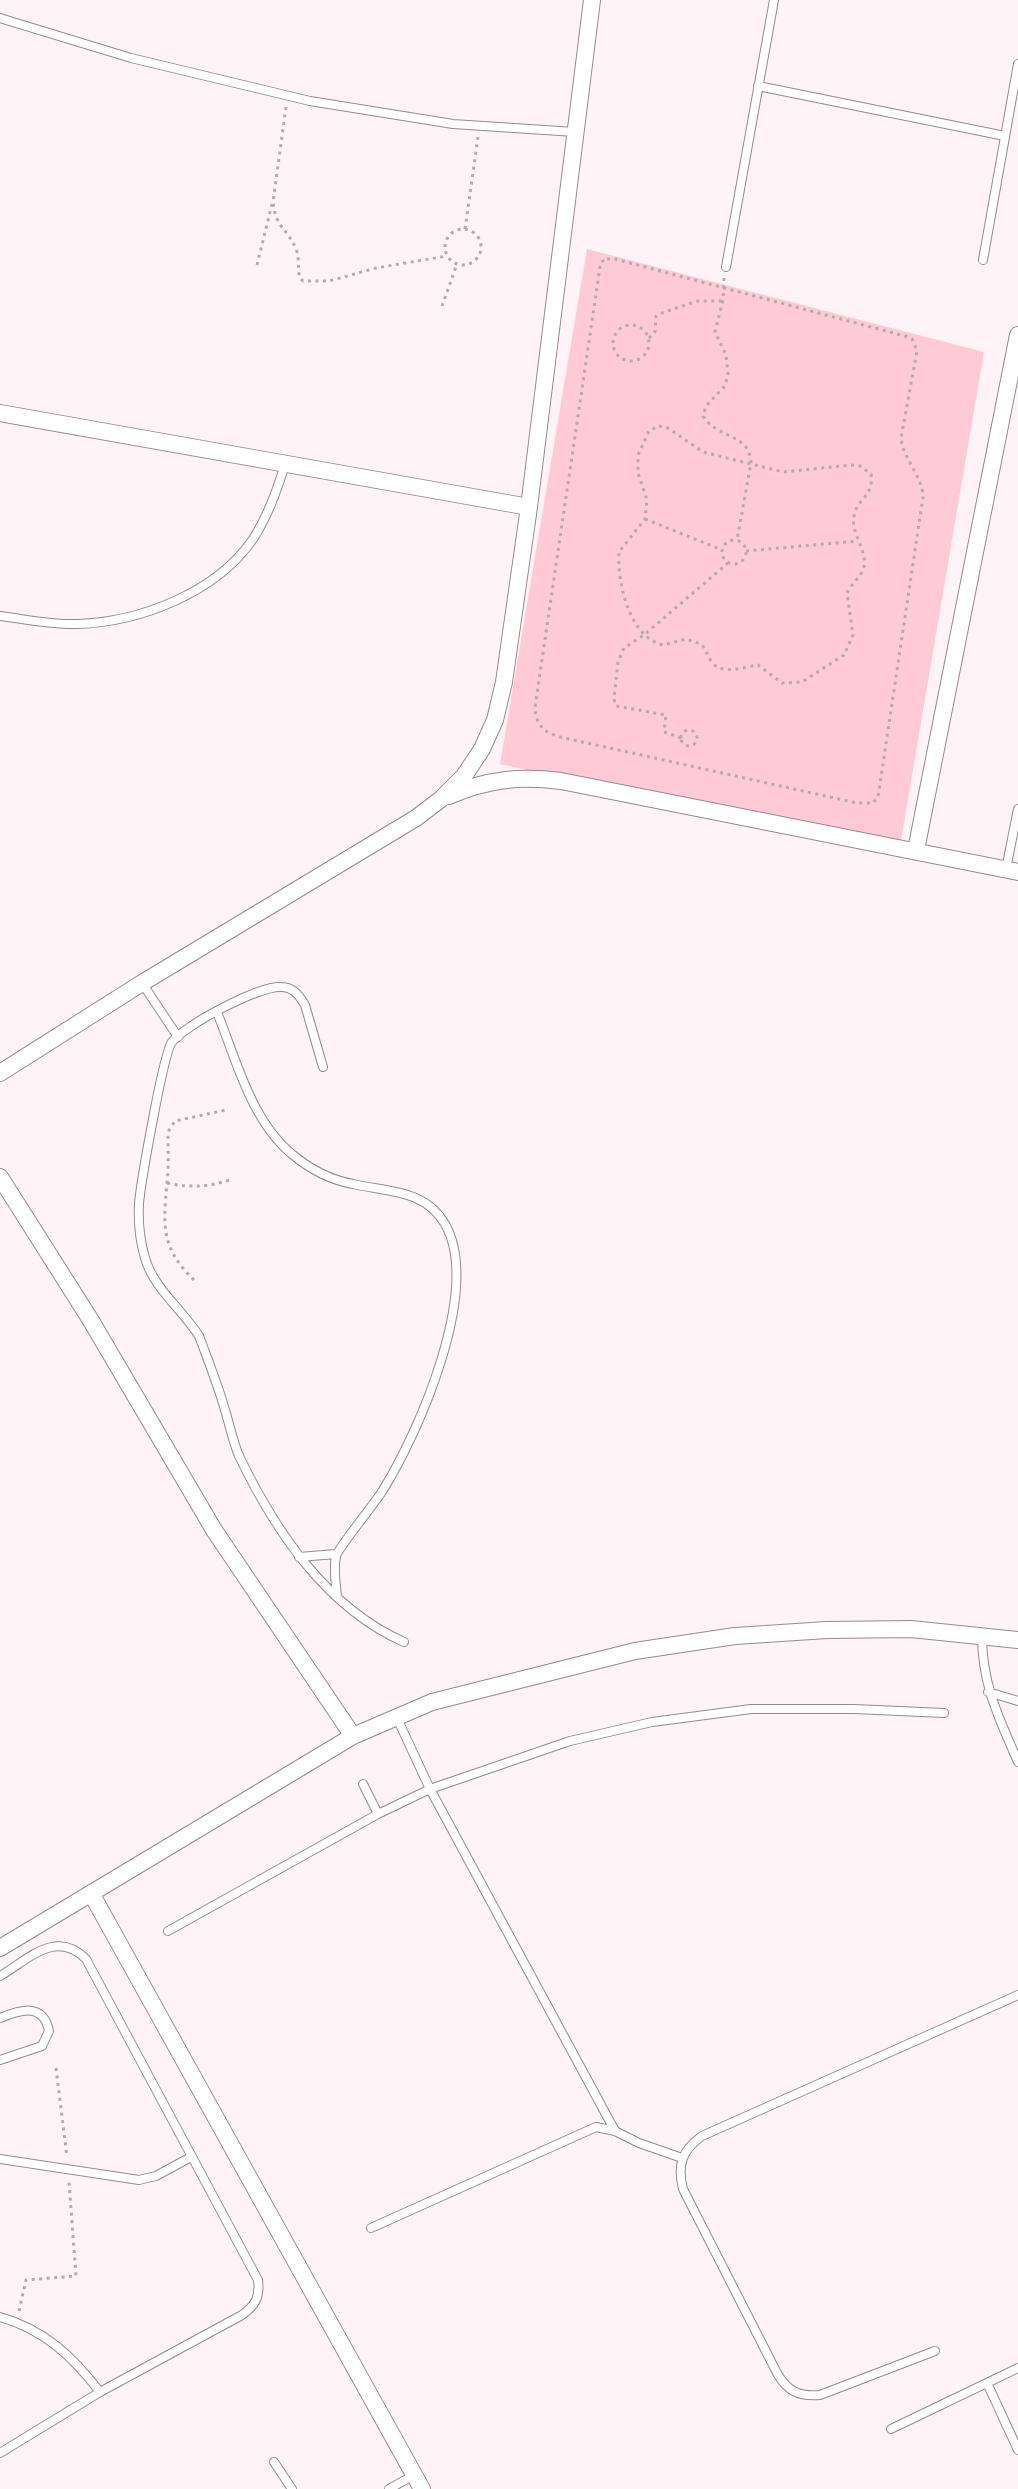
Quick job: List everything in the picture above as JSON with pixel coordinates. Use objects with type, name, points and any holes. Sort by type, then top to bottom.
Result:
[{"type":"street","points":[[0,1073],[142,982],[416,818],[441,799],[470,767],[495,720],[504,682],[529,507],[592,0]]},
{"type":"street","points":[[916,850],[1018,335]]},
{"type":"street","points":[[0,413],[529,507]]},
{"type":"street","points":[[441,799],[470,786],[500,779],[531,777],[916,850],[1012,871]]},
{"type":"street","points":[[0,1177],[90,1319],[214,1530],[353,1736]]},
{"type":"street","points":[[0,1948],[353,1736],[396,1716],[469,1692],[635,1651],[735,1636],[827,1630],[899,1629],[1018,1640]]},
{"type":"street","points":[[91,1893],[418,2482]]},
{"type":"lane","points":[[726,267],[774,0]]},
{"type":"lane","points":[[0,18],[131,58],[288,96],[381,114],[480,127],[575,132]]},
{"type":"lane","points":[[983,260],[1018,64]]},
{"type":"lane","points":[[758,86],[1005,136]]},
{"type":"lane","points":[[0,616],[75,624],[109,622],[143,614],[204,586],[230,566],[252,541],[268,513],[285,464]]},
{"type":"lane","points":[[1012,871],[1018,809]]},
{"type":"lane","points":[[142,982],[178,1037]]},
{"type":"lane","points":[[322,1067],[305,1005],[300,996],[291,989],[281,987],[259,991],[217,1012],[172,1042],[164,1065],[139,1202],[140,1237],[153,1279],[190,1321],[199,1336],[239,1457],[299,1557],[337,1597],[384,1634],[404,1642]]},
{"type":"lane","points":[[217,1012],[258,1112],[274,1137],[291,1153],[330,1178],[417,1197],[434,1208],[445,1224],[452,1243],[454,1291],[448,1339],[434,1386],[420,1422],[397,1466],[366,1515],[336,1554],[337,1597]]},
{"type":"lane","points":[[299,1557],[336,1554]]},
{"type":"lane","points":[[982,1635],[983,1672],[988,1692],[1018,1762]]},
{"type":"lane","points":[[988,1692],[1018,1701]]},
{"type":"lane","points":[[168,1931],[378,1814],[430,1789],[570,1741],[652,1722],[751,1709],[854,1709],[944,1713]]},
{"type":"lane","points":[[396,1716],[430,1789],[615,2131]]},
{"type":"lane","points":[[363,1784],[378,1814]]},
{"type":"lane","points":[[0,1976],[51,1946],[64,1945],[77,1950],[86,1959],[258,2280],[259,2294],[254,2307],[100,2392],[0,2453]]},
{"type":"lane","points":[[935,2351],[820,2395],[807,2396],[794,2392],[783,2384],[683,2189],[680,2174],[682,2158],[690,2145],[702,2136],[1018,1995]]},
{"type":"lane","points":[[0,2018],[27,2009],[36,2011],[43,2015],[49,2031],[42,2046],[0,2060]]},
{"type":"lane","points":[[371,2228],[596,2127],[615,2131],[639,2143],[682,2158]]},
{"type":"lane","points":[[0,2159],[140,2180],[156,2176],[191,2157]]},
{"type":"lane","points":[[0,2318],[16,2322],[43,2336],[69,2356],[100,2392]]},
{"type":"lane","points":[[891,2429],[1018,2368]]},
{"type":"lane","points":[[987,2383],[1018,2450]]},
{"type":"lane","points":[[274,2462],[292,2489]]},
{"type":"lane","points":[[389,2489],[418,2482]]},
{"type":"path","points":[[257,266],[273,202],[288,96]]},
{"type":"path","points":[[465,229],[480,127]]},
{"type":"path","points":[[273,202],[274,216],[280,229],[296,247],[299,258],[298,274],[303,281],[329,281],[376,268],[447,256]]},
{"type":"path","points":[[465,229],[471,231],[479,241],[479,254],[471,263],[458,264],[447,256],[445,243],[452,232],[465,229]]},
{"type":"path","points":[[615,259],[723,287],[905,336],[912,339],[917,351],[901,438],[902,446],[923,489],[923,497],[878,797],[873,803],[857,803],[560,737],[547,733],[536,719],[535,707],[601,262],[615,259]]},
{"type":"path","points":[[442,306],[458,264]]},
{"type":"path","points":[[726,267],[723,300],[715,332],[726,355],[728,374],[725,386],[706,406],[703,416],[716,430],[743,443],[750,451],[751,463],[737,540]]},
{"type":"path","points":[[649,338],[636,325],[624,325],[615,333],[613,345],[622,359],[634,361],[645,355],[649,338],[655,332],[656,316],[697,301],[723,300]]},
{"type":"path","points":[[659,426],[668,428],[703,452],[751,463],[783,472],[852,465],[871,474],[870,491],[854,512],[854,531],[864,564],[862,572],[847,593],[853,635],[844,655],[802,682],[782,682],[758,665],[730,670],[718,667],[711,662],[701,644],[686,639],[663,645],[644,635],[632,619],[618,572],[619,552],[645,519],[647,500],[638,473],[638,455],[649,431],[659,426]]},
{"type":"path","points":[[645,519],[722,550]]},
{"type":"path","points":[[728,563],[724,559],[722,550],[727,541],[737,540],[745,546],[746,551]]},
{"type":"path","points":[[746,551],[858,541]]},
{"type":"path","points":[[681,738],[689,730],[696,734],[697,741],[688,746],[681,738],[664,732],[666,715],[620,708],[614,703],[620,654],[624,648],[644,635],[728,563],[738,563],[746,551]]},
{"type":"path","points":[[194,1280],[179,1265],[169,1247],[163,1227],[170,1126],[181,1119],[226,1110]]},
{"type":"path","points":[[167,1183],[188,1187],[209,1186],[230,1179]]},
{"type":"path","points":[[16,2322],[26,2280],[76,2276],[68,2169],[56,2068]]},
{"type":"shaded area","points":[[587,249],[984,352],[899,852],[500,764]]}]
